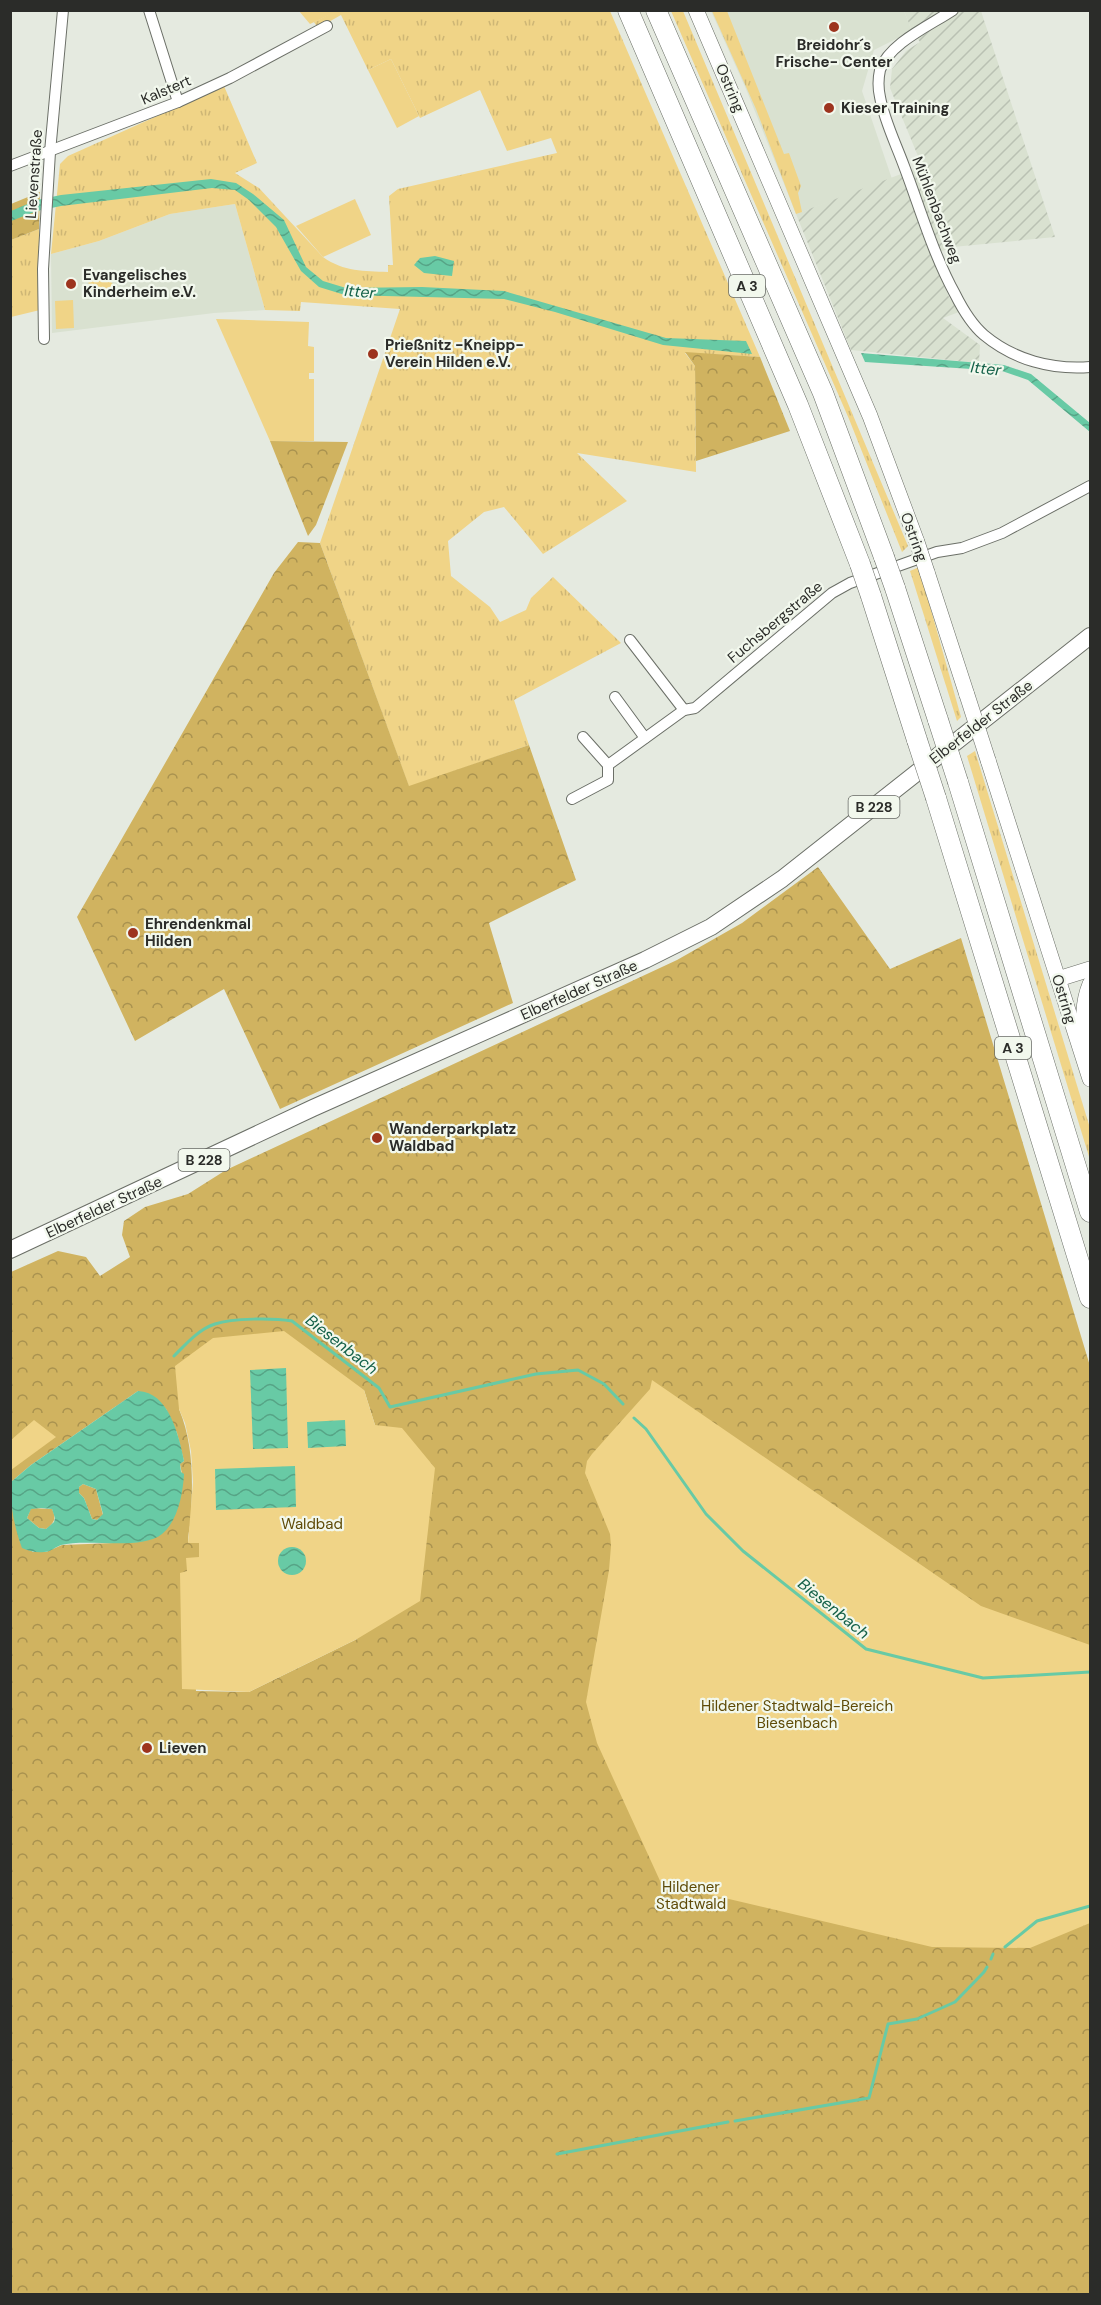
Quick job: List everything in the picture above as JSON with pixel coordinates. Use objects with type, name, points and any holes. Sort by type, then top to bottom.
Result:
[{"type":"highway","name":"A 3","points":[[628,10],[798,405],[860,564],[936,798],[1090,1298]]},
{"type":"highway","name":"A 3","points":[[656,10],[823,393],[896,588],[1090,1212]]},
{"type":"main road","name":"Ostring","points":[[696,10],[870,416],[917,542],[1089,1073]]},
{"type":"main road","name":"Elberfelder Straße","points":[[10,1250],[313,1108],[645,960],[711,927],[782,879],[1090,636]]},
{"type":"main road","points":[[1058,979],[1090,969]]},
{"type":"main road","points":[[1089,1073],[1082,1016],[1090,984]]},
{"type":"street","name":"Lievenstraße","points":[[44,339],[43,269],[46,214],[63,10]]},
{"type":"street","points":[[148,10],[178,102]]},
{"type":"street","name":"Mühlenbachweg","points":[[953,10],[892,51],[883,63],[878,81],[880,98],[931,238],[954,292],[967,315],[983,334],[1005,350],[1029,360],[1054,367],[1090,368]]},
{"type":"street","name":"Kalstert","points":[[10,166],[178,102],[230,78],[327,27]]},
{"type":"street","name":"Fuchsbergstraße","points":[[572,799],[608,780],[608,765],[684,710],[694,708],[832,593],[849,583],[937,552],[963,548],[1002,533],[1090,486]]},
{"type":"street","points":[[630,640],[684,710]]},
{"type":"street","points":[[615,697],[645,738]]},
{"type":"street","points":[[583,737],[608,765]]},
{"type":"shaded area","points":[[711,11],[904,11],[912,31],[874,50],[862,91],[892,179],[796,214],[746,89]]},
{"type":"shaded area","points":[[904,11],[981,11],[1055,237],[953,247],[931,255],[949,297],[959,312],[943,318],[980,345],[979,363],[851,350],[796,214],[922,166],[890,88],[892,69],[906,51],[920,42],[912,31]]},
{"type":"shaded area","points":[[235,204],[265,310],[214,313],[52,333],[51,254],[99,241],[170,214]]},
{"type":"green space","points":[[329,10],[610,11],[760,357],[685,353],[695,366],[696,472],[577,453],[627,501],[543,554],[504,507],[484,512],[448,541],[451,576],[490,607],[500,622],[526,610],[531,598],[553,577],[621,643],[514,700],[529,745],[409,787],[320,543],[400,309],[301,302],[300,311],[265,310],[235,204],[170,214],[99,241],[51,254],[60,164],[68,156],[224,86],[257,163],[235,173],[259,188],[323,257],[339,266],[354,270],[388,272],[388,265],[393,265],[389,196],[398,189],[557,153],[551,138],[507,151],[480,90],[420,118],[391,59],[368,70],[341,15],[318,28],[314,22],[328,15]]},
{"type":"green space","points":[[299,11],[329,11],[329,15],[310,24]]},
{"type":"green space","points":[[671,11],[683,11],[908,546],[902,552],[849,419]]},
{"type":"green space","points":[[712,11],[727,11],[784,154],[789,153],[801,186],[798,193],[802,212],[796,214],[756,109]]},
{"type":"green space","points":[[391,59],[419,116],[397,128],[368,70]]},
{"type":"green space","points":[[40,192],[39,229],[11,240],[11,204]]},
{"type":"green space","points":[[355,199],[371,235],[323,257],[296,226]]},
{"type":"green space","points":[[39,229],[40,310],[11,317],[11,240]]},
{"type":"green space","points":[[106,275],[117,290],[90,292],[88,279]]},
{"type":"green space","points":[[73,300],[74,328],[56,329],[55,301]]},
{"type":"green space","points":[[216,319],[309,322],[308,346],[314,347],[314,373],[309,373],[309,379],[314,379],[314,441],[270,441]]},
{"type":"green space","points":[[685,352],[760,357],[790,431],[696,461],[695,366]]},
{"type":"green space","points":[[270,441],[348,442],[316,525],[308,536]]},
{"type":"green space","points":[[298,542],[320,543],[409,786],[529,745],[576,880],[489,923],[513,1003],[280,1109],[224,989],[135,1041],[77,917],[274,573]]},
{"type":"green space","points":[[919,567],[961,717],[957,721],[910,571]]},
{"type":"green space","points":[[975,751],[1090,1128],[1090,1160],[967,756]]},
{"type":"green space","name":"Hildener Stadtwald","points":[[818,867],[890,969],[961,938],[1090,1366],[1090,2294],[11,2294],[10,1503],[14,1508],[20,1542],[33,1552],[46,1552],[62,1545],[139,1542],[182,1474],[180,1464],[184,1461],[177,1433],[166,1409],[138,1391],[31,1465],[11,1482],[11,1272],[58,1251],[86,1257],[100,1276],[130,1257],[122,1235],[124,1221],[145,1207],[188,1194],[226,1170],[677,960],[742,923]],"holes":[[[364,1390],[375,1425],[357,1639],[249,1692],[196,1691],[187,1571],[199,1558],[199,1543],[188,1542],[192,1474],[187,1435],[179,1409]]]},
{"type":"green space","name":"Waldbad","points":[[284,1331],[364,1390],[375,1425],[402,1428],[435,1468],[420,1601],[357,1639],[249,1692],[182,1689],[180,1573],[187,1571],[186,1558],[199,1557],[199,1543],[188,1543],[193,1482],[191,1451],[185,1423],[179,1409],[175,1366],[213,1338]]},
{"type":"green space","name":"Hildener Stadtwald-Bereich Biesenbach","points":[[652,1380],[981,1606],[1090,1645],[1090,1923],[1030,1948],[932,1947],[661,1883],[597,1743],[586,1702],[609,1570],[611,1546],[610,1534],[585,1473],[587,1461],[650,1389]]},
{"type":"green space","points":[[34,1420],[56,1437],[11,1470],[11,1440]]},
{"type":"green space","points":[[83,1484],[96,1489],[103,1515],[97,1520],[92,1519],[84,1498],[79,1493],[79,1487]]},
{"type":"green space","points":[[31,1508],[52,1509],[53,1523],[46,1529],[39,1528],[27,1518]]},
{"type":"water","name":"Itter","points":[[211,179],[236,183],[284,220],[306,267],[323,281],[346,288],[422,287],[504,291],[666,338],[746,341],[752,354],[663,345],[504,299],[345,295],[319,287],[301,271],[276,227],[249,200],[235,190],[212,188],[61,206],[37,211],[11,221],[11,211],[37,200],[61,195]]},
{"type":"water","points":[[435,256],[454,261],[452,276],[424,273],[414,265],[420,258]]},
{"type":"water","name":"Itter","points":[[861,353],[1004,365],[1031,374],[1090,423],[1090,432],[1028,380],[1002,371],[865,362]]},
{"type":"water","points":[[286,1368],[288,1448],[253,1449],[250,1370]]},
{"type":"water","points":[[138,1391],[149,1393],[165,1407],[179,1440],[184,1461],[180,1464],[181,1472],[184,1474],[181,1498],[172,1522],[162,1534],[153,1539],[128,1543],[72,1543],[46,1552],[33,1552],[22,1548],[13,1515],[11,1491],[11,1482],[31,1465]],"holes":[[[83,1484],[96,1489],[103,1514],[97,1520],[92,1519],[84,1498],[79,1493],[79,1487]],[[31,1509],[52,1509],[55,1518],[46,1529],[39,1528],[27,1518]]]},
{"type":"water","points":[[345,1420],[346,1446],[308,1448],[307,1422]]},
{"type":"water","points":[[295,1466],[296,1507],[216,1510],[215,1469]]},
{"type":"water","points":[[292,1547],[302,1551],[306,1561],[302,1571],[292,1575],[282,1571],[278,1561],[282,1551]]},
{"type":"waterway","name":"Biesenbach","points":[[174,1356],[198,1333],[215,1324],[242,1320],[284,1320],[292,1321],[379,1388],[390,1407],[536,1374],[578,1370],[604,1384],[623,1404]]},
{"type":"waterway","name":"Biesenbach","points":[[634,1418],[646,1429],[706,1514],[743,1551],[866,1649],[983,1678],[1090,1672]]},
{"type":"waterway","points":[[1005,1947],[1037,1921],[1090,1906]]},
{"type":"waterway","points":[[991,1959],[993,1954]]},
{"type":"waterway","points":[[735,2121],[869,2098],[888,2024],[917,2019],[955,2002],[987,1967]]},
{"type":"waterway","points":[[557,2154],[728,2122]]},
{"type":"place","name":"Breidohr´s Frische- Center","points":[[834,27]]},
{"type":"place","name":"Kieser Training","points":[[829,108]]},
{"type":"place","name":"Evangelisches Kinderheim e.V.","points":[[71,284]]},
{"type":"place","name":"Prießnitz -Kneipp- Verein Hilden e.V.","points":[[373,354]]},
{"type":"place","name":"Ehrendenkmal Hilden","points":[[133,933]]},
{"type":"place","name":"Wanderparkplatz Waldbad","points":[[377,1138]]},
{"type":"place","name":"Lieven","points":[[147,1748]]}]
